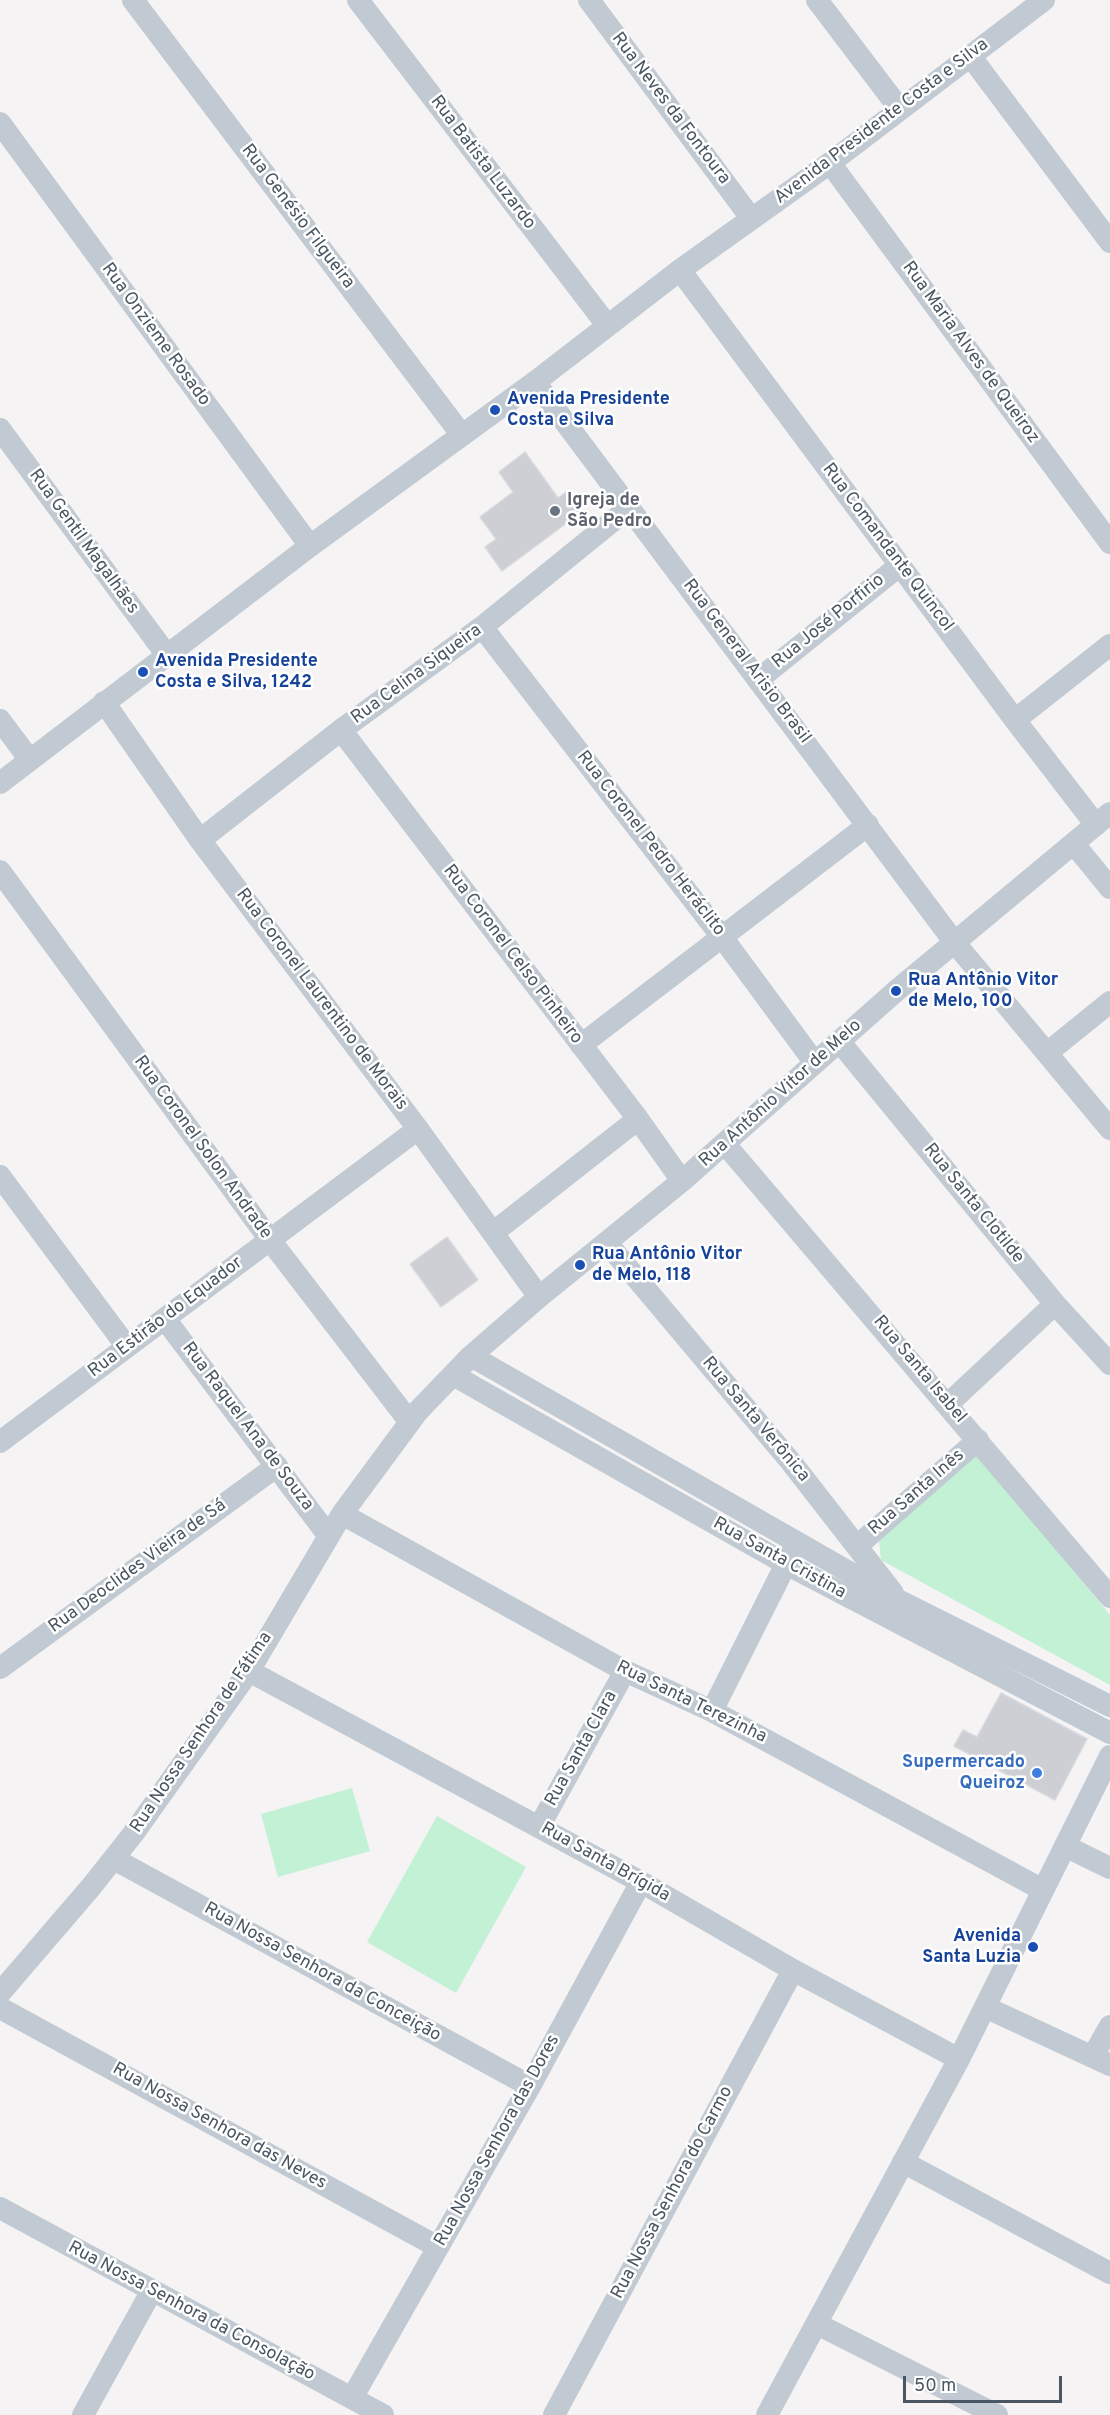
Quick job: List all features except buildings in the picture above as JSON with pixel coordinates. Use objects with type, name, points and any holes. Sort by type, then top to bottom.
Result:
[{"type":"street","name":"Rua Genésio Filgueira","points":[[133,0],[461,434]]},
{"type":"street","name":"Rua Batista Luzardo","points":[[358,0],[607,325]]},
{"type":"street","name":"Rua Neves da Fontoura","points":[[589,0],[751,219]]},
{"type":"street","points":[[817,0],[899,108]]},
{"type":"street","name":"Avenida Presidente Costa e Silva","points":[[0,783],[310,546],[535,382],[680,270],[830,163],[899,108],[971,57],[1044,0]]},
{"type":"street","points":[[971,57],[1110,242]]},
{"type":"street","name":"Rua Onzieme Rosado","points":[[0,123],[310,546]]},
{"type":"street","name":"Rua Maria Alves de Queiroz","points":[[830,163],[1108,536]]},
{"type":"street","name":"Rua Comandante Quincol","points":[[680,270],[1015,720],[1103,819]]},
{"type":"street","name":"Rua General Arisio Brasil","points":[[535,382],[759,678],[955,943],[1110,1129]]},
{"type":"street","name":"Rua Gentil Magalhães","points":[[0,429],[166,654]]},
{"type":"street","name":"Rua Celina Siqueira","points":[[200,840],[341,730],[482,627],[630,507]]},
{"type":"street","name":"Rua José Porfirio","points":[[759,678],[899,566]]},
{"type":"street","name":"Rua Coronel Pedro Heráclito","points":[[482,627],[722,937],[815,1063]]},
{"type":"street","points":[[1015,720],[1110,645]]},
{"type":"street","name":"Rua Coronel Laurentino de Morais","points":[[104,702],[200,840],[494,1232],[539,1297]]},
{"type":"street","points":[[0,720],[30,760]]},
{"type":"street","name":"Rua Coronel Celso Pinheiro","points":[[341,730],[638,1119],[682,1181]]},
{"type":"street","name":"Rua Antônio Vitor de Melo","points":[[453,1375],[471,1356],[539,1297],[682,1181],[839,1041],[1103,819]]},
{"type":"street","points":[[581,1045],[868,825]]},
{"type":"street","points":[[1074,844],[1110,888]]},
{"type":"street","name":"Rua Coronel Solon Andrade","points":[[0,871],[270,1240],[409,1421]]},
{"type":"street","points":[[1047,1053],[1110,1002]]},
{"type":"street","name":"Rua Santa Clotilde","points":[[839,1041],[1055,1304],[1110,1364]]},
{"type":"street","points":[[494,1232],[638,1119]]},
{"type":"street","name":"Rua Estirão do Equador","points":[[0,1442],[418,1130]]},
{"type":"street","name":"Rua Santa Isabel","points":[[725,1144],[1108,1591]]},
{"type":"street","points":[[0,1176],[127,1347]]},
{"type":"street","name":"Rua Santa Verônica","points":[[608,1243],[790,1462],[898,1600]]},
{"type":"street","points":[[948,1404],[1055,1304]]},
{"type":"street","name":"Rua Raquel Ana de Souza","points":[[165,1319],[328,1535]]},
{"type":"street","name":"Rua Santa Cristina","points":[[471,1356],[898,1600],[1110,1706]]},
{"type":"street","name":"Rua Nossa Senhora de Fátima","points":[[0,1993],[114,1859],[249,1671],[342,1514],[409,1421],[453,1375]]},
{"type":"street","name":"Rua Santa Cristina","points":[[453,1375],[786,1564],[1110,1733]]},
{"type":"street","name":"Rua Santa Inês","points":[[857,1546],[978,1440]]},
{"type":"street","name":"Rua Deoclides Vieira de Sá","points":[[0,1668],[277,1466]]},
{"type":"street","name":"Rua Santa Terezinha","points":[[342,1514],[625,1671],[712,1711],[1043,1890]]},
{"type":"street","points":[[712,1711],[797,1543]]},
{"type":"street","name":"Rua Santa Brígida","points":[[249,1671],[641,1882],[793,1970],[958,2059]]},
{"type":"street","name":"Rua Santa Clara","points":[[539,1827],[625,1671]]},
{"type":"street","points":[[767,2415],[958,2059],[1110,1756]]},
{"type":"street","points":[[1065,1846],[1110,1868]]},
{"type":"street","name":"Rua Nossa Senhora da Conceição","points":[[114,1859],[530,2086]]},
{"type":"street","name":"Rua Nossa Senhora das Dores","points":[[352,2398],[530,2086],[641,1882]]},
{"type":"street","name":"Rua Nossa Senhora do Carmo","points":[[554,2415],[793,1970]]},
{"type":"street","points":[[985,2007],[1102,2060],[1110,2026]]},
{"type":"street","name":"Rua Nossa Senhora das Neves","points":[[0,2008],[438,2247]]},
{"type":"street","points":[[903,2162],[1110,2273]]},
{"type":"street","name":"Rua Nossa Senhora da Consolação","points":[[0,2208],[151,2292],[383,2415]]},
{"type":"street","points":[[83,2415],[151,2292]]},
{"type":"street","points":[[817,2324],[984,2412]]},
{"type":"green space","points":[[976,1452],[1110,1615],[1110,1685],[881,1560],[879,1540]]},
{"type":"green space","points":[[352,1788],[370,1851],[278,1877],[261,1814]]},
{"type":"green space","points":[[437,1816],[526,1867],[456,1993],[367,1942]]},
{"type":"place","name":"Avenida Presidente Costa e Silva","points":[[495,410]]},
{"type":"place","name":"Igreja de São Pedro","points":[[555,511]]},
{"type":"place","name":"Avenida Presidente Costa e Silva, 1242","points":[[143,672]]},
{"type":"place","name":"Rua Antônio Vitor de Melo, 100","points":[[896,991]]},
{"type":"place","name":"Rua Antônio Vitor de Melo, 118","points":[[580,1265]]},
{"type":"place","name":"Supermercado Queiroz","points":[[1037,1773]]},
{"type":"place","name":"Avenida Santa Luzia","points":[[1033,1947]]}]
